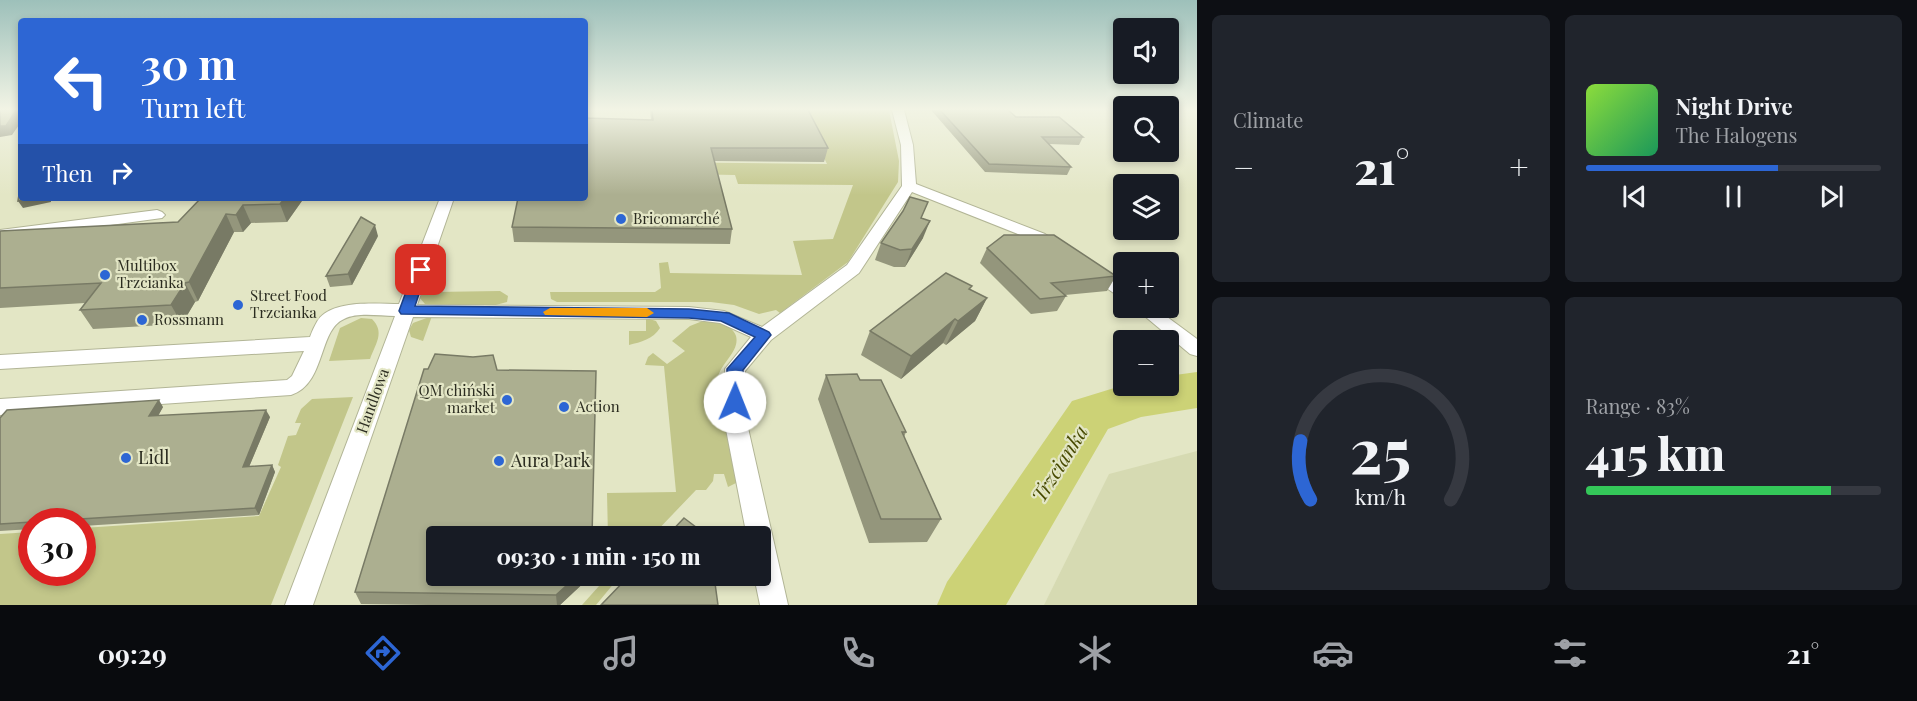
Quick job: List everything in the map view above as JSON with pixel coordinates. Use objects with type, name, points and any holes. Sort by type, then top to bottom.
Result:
[{"type":"street","points":[[757,526],[735,419],[735,369],[764,335],[853,269],[909,186],[905,138]]},
{"type":"street","points":[[909,186],[1039,237],[1074,256],[1113,284]]},
{"type":"street","name":"Handlowa","points":[[300,605],[446,201]]},
{"type":"street","points":[[0,235],[157,215]]},
{"type":"street","points":[[0,407],[291,387],[300,381],[326,322],[336,315],[352,310],[689,313],[724,317],[764,335]]},
{"type":"street","points":[[1157,318],[1197,349]]},
{"type":"street","points":[[0,362],[318,343]]},
{"type":"street","points":[[770,586],[774,605]]},
{"type":"shaded area","points":[[815,138],[895,138],[899,161],[898,182],[848,262],[780,313],[776,310],[759,314],[734,305],[711,302],[557,302],[551,299],[550,292],[655,292],[661,288],[659,263],[668,262],[670,273],[802,275],[793,241],[833,239],[853,185],[738,184],[735,175],[635,173],[643,162],[827,164]]},
{"type":"shaded area","points":[[500,291],[508,296],[507,302],[492,306],[425,304],[419,297],[424,293],[434,292]]},
{"type":"shaded area","points":[[432,316],[423,341],[411,337],[409,330],[413,323]]},
{"type":"shaded area","points":[[361,318],[372,319],[378,328],[378,338],[370,359],[329,361],[340,328]]},
{"type":"shaded area","points":[[646,318],[656,321],[660,328],[650,337],[629,345],[629,331],[646,331]]},
{"type":"shaded area","points":[[705,320],[719,323],[731,329],[736,336],[733,352],[718,377],[717,390],[721,417],[736,470],[736,483],[728,487],[724,474],[714,474],[713,481],[706,490],[696,490],[662,526],[608,526],[607,493],[676,492],[664,366],[645,365],[648,357],[653,353],[667,364],[685,351],[672,341],[690,326]]},
{"type":"shaded area","points":[[353,397],[271,605],[0,605],[0,534],[18,533],[18,586],[96,586],[96,527],[259,516],[281,467],[278,465],[288,436],[296,435],[301,423],[295,423],[301,409],[312,399]]},
{"type":"shaded area","points":[[1197,451],[1197,605],[1044,605],[1109,474]]},
{"type":"shaded area","points":[[599,586],[612,586],[596,605],[582,605]]},
{"type":"building","points":[[588,138],[823,138],[828,148],[711,148],[732,229],[512,227],[517,201],[588,201]]},
{"type":"building","points":[[966,138],[1043,138],[1071,167],[989,164]]},
{"type":"building","points":[[910,197],[928,202],[921,218],[930,221],[912,249],[900,250],[881,243],[903,211]]},
{"type":"building","points":[[198,201],[282,201],[280,204],[243,205],[236,215],[226,214],[189,282],[185,283],[171,305],[80,310],[101,283],[0,288],[0,231],[178,222]]},
{"type":"building","points":[[361,217],[375,225],[348,274],[326,276]]},
{"type":"building","points":[[1004,235],[1054,235],[1113,274],[1113,276],[1051,283],[1066,296],[1040,299],[987,248]]},
{"type":"building","points":[[946,273],[972,286],[969,289],[987,298],[958,321],[955,319],[911,356],[870,331]]},
{"type":"building","name":"Aura Park","points":[[435,354],[473,357],[493,355],[497,370],[596,371],[592,526],[426,526],[426,586],[566,586],[556,595],[355,592],[424,369],[428,369]]},
{"type":"building","points":[[857,374],[860,380],[881,380],[906,432],[902,432],[941,519],[881,519],[826,375]]},
{"type":"building","name":"Lidl","points":[[159,400],[149,416],[266,410],[243,467],[272,465],[255,508],[96,518],[96,508],[18,508],[18,523],[0,524],[0,418],[7,410]]},
{"type":"building","points":[[684,518],[695,526],[676,526]]},
{"type":"building","points":[[619,586],[715,586],[718,605],[601,605]]},
{"type":"waterway","name":"Trzcianka","points":[[970,605],[1090,415],[1138,399],[1197,390]]},
{"type":"slow traffic","points":[[550,312],[647,313]]},
{"type":"place","name":"Bricomarché","points":[[621,219]]},
{"type":"place","name":"Multibox Trzcianka","points":[[105,275]]},
{"type":"place","name":"Street Food Trzcianka","points":[[238,305]]},
{"type":"place","name":"Rossmann","points":[[142,320]]},
{"type":"place","name":"QM chiński market","points":[[507,400]]},
{"type":"place","name":"Action","points":[[564,407]]},
{"type":"place","name":"Lidl","points":[[126,458]]},
{"type":"place","name":"Aura Park","points":[[499,461]]},
{"type":"route","points":[[421,270],[406,311],[689,313],[724,317],[764,335],[735,369],[735,402]]}]
